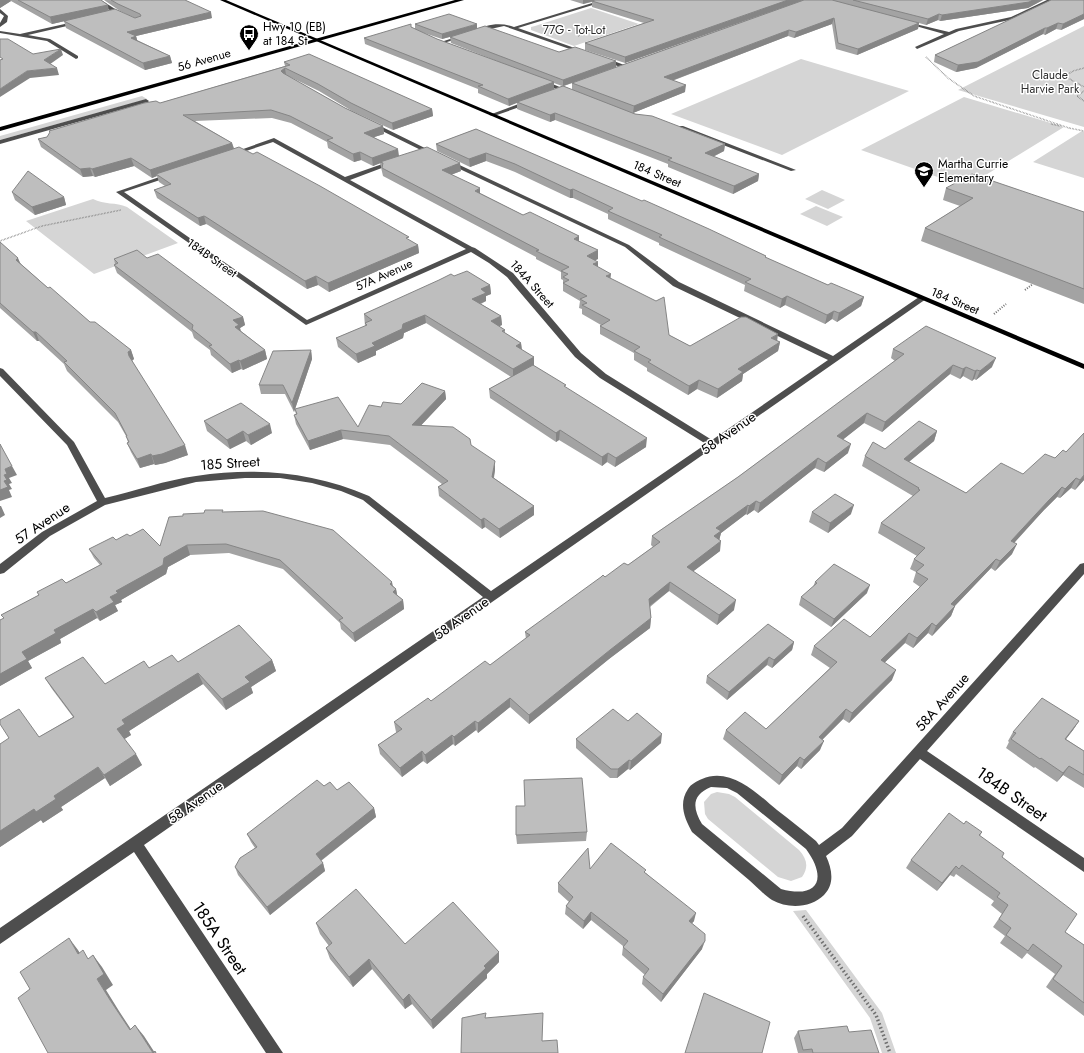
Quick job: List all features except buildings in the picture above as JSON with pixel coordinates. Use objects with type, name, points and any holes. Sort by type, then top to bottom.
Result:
[{"type":"highway","name":"56 Avenue","points":[[0,129],[461,0]]},
{"type":"main road","name":"184 Street","points":[[222,0],[1084,367]]},
{"type":"street","points":[[98,0],[117,13],[132,19]]},
{"type":"street","points":[[515,28],[607,0]]},
{"type":"street","points":[[917,48],[969,27],[1012,18],[1051,0]]},
{"type":"street","points":[[0,10],[6,16],[5,21],[0,26]]},
{"type":"street","points":[[109,15],[117,13]]},
{"type":"street","points":[[22,35],[87,20]]},
{"type":"street","points":[[903,22],[949,34]]},
{"type":"street","points":[[473,33],[495,26],[504,25],[593,56]]},
{"type":"street","points":[[0,32],[48,40],[76,57]]},
{"type":"street","points":[[440,43],[466,35]]},
{"type":"street","points":[[434,40],[448,45]]},
{"type":"street","points":[[600,58],[625,67]]},
{"type":"street","points":[[618,70],[631,65]]},
{"type":"street","points":[[535,79],[581,96]]},
{"type":"street","points":[[556,92],[570,87]]},
{"type":"street","points":[[492,115],[535,100]]},
{"type":"street","points":[[0,142],[146,101]]},
{"type":"street","points":[[363,120],[627,246],[676,284],[834,360]]},
{"type":"street","points":[[675,125],[793,170]]},
{"type":"street","name":"184A Street","points":[[222,158],[274,140],[492,260],[510,275],[578,355],[603,376],[713,444]]},
{"type":"street","points":[[418,153],[425,150]]},
{"type":"street","points":[[346,179],[396,161]]},
{"type":"street","name":"184B Street","points":[[178,172],[119,192],[306,323]]},
{"type":"street","name":"57A Avenue","points":[[306,323],[473,249]]},
{"type":"street","name":"58 Avenue","points":[[0,937],[922,299]]},
{"type":"street","points":[[0,371],[71,444],[102,502]]},
{"type":"street","name":"185 Street","points":[[102,502],[196,479],[245,475],[280,475],[312,480],[344,489],[366,498],[491,597]]},
{"type":"street","name":"57 Avenue","points":[[0,570],[46,534],[102,502]]},
{"type":"street","name":"58A Avenue","points":[[819,853],[848,832],[1084,568]]},
{"type":"street","name":"184B Street","points":[[919,752],[1084,866]]},
{"type":"street","points":[[710,781],[732,783],[811,845],[819,853],[824,864],[826,874],[824,884],[819,892],[810,898],[800,900],[788,899],[777,895],[697,828],[691,819],[688,809],[689,800],[693,791],[710,781]]},
{"type":"street","name":"185A Street","points":[[135,843],[275,1053]]},
{"type":"path","points":[[925,55],[932,65],[965,91],[974,96],[1069,128]]},
{"type":"path","points":[[1084,68],[1073,71],[1067,75],[1068,78],[1084,87]]},
{"type":"path","points":[[1084,91],[1077,96],[1084,101]]},
{"type":"path","points":[[1051,124],[1084,131]]},
{"type":"path","points":[[0,241],[42,226],[71,219],[113,213]]},
{"type":"path","points":[[1025,290],[1033,284]]},
{"type":"path","points":[[991,315],[1006,304]]},
{"type":"path","points":[[802,914],[876,1015],[890,1053]]},
{"type":"green space","name":"77G - Tot-Lot","points":[[591,8],[639,24],[574,46],[531,30],[531,27]]},
{"type":"green space","name":"Claude Harvie Park","points":[[1084,26],[1084,127],[958,90]]},
{"type":"green space","points":[[801,59],[909,91],[782,155],[671,114]]},
{"type":"green space","points":[[142,96],[147,99],[0,140],[0,136]]},
{"type":"green space","points":[[964,97],[1064,127],[966,187],[861,150]]},
{"type":"green space","points":[[1082,131],[1084,132],[1084,178],[1033,162]]},
{"type":"green space","points":[[822,190],[845,200],[828,209],[805,199]]},
{"type":"green space","points":[[93,199],[127,207],[178,243],[94,274],[26,221]]},
{"type":"green space","points":[[816,206],[843,217],[827,226],[800,214]]},
{"type":"green space","points":[[717,792],[729,794],[735,797],[799,850],[806,863],[806,870],[802,877],[791,881],[778,877],[708,819],[705,814],[704,802],[711,794]]},
{"type":"green space","points":[[806,910],[882,1013],[896,1053],[882,1053],[870,1018],[793,911]]},
{"type":"place","name":"Hwy 10 (EB) at 184 St","points":[[249,51]]},
{"type":"place","name":"Martha Currie Elementary","points":[[924,188]]}]
